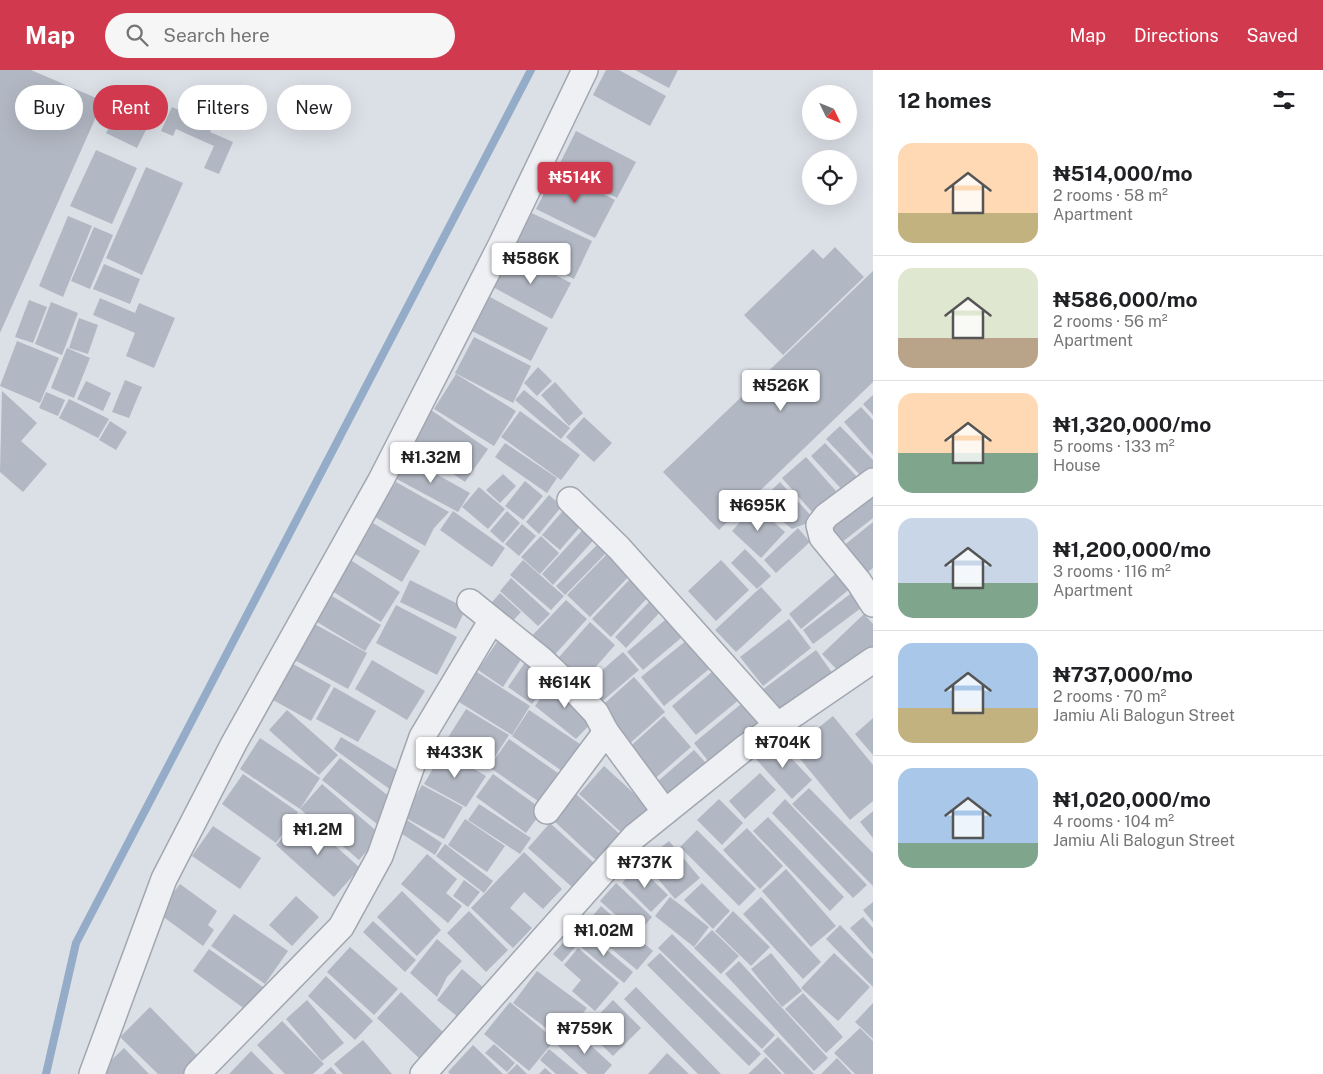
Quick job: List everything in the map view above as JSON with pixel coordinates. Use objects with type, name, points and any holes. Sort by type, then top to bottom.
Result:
[{"type":"street","points":[[92,1074],[164,879],[234,743],[380,480],[501,245],[585,70]]},
{"type":"street","points":[[873,481],[826,516],[819,525],[822,538],[859,582],[873,604]]},
{"type":"street","points":[[570,500],[619,548],[778,726]]},
{"type":"street","points":[[470,602],[542,660],[596,713],[606,732],[665,812]]},
{"type":"street","points":[[197,1074],[341,927],[380,856],[422,737],[492,620]]},
{"type":"street","points":[[423,1074],[634,837],[746,747],[870,663]]},
{"type":"street","points":[[548,811],[606,732]]},
{"type":"building","points":[[0,70],[31,70],[66,85],[15,85],[15,130],[83,130],[83,92],[93,97],[93,124],[0,333]]},
{"type":"building","points":[[606,70],[619,70],[666,96],[650,126],[593,95]]},
{"type":"building","points":[[635,70],[678,70],[669,88]]},
{"type":"building","points":[[172,107],[178,110],[178,130],[176,129],[173,136],[161,131],[168,130],[168,116]]},
{"type":"building","points":[[108,130],[146,130],[137,148],[106,133]]},
{"type":"building","points":[[178,130],[211,130],[210,132],[233,142],[219,174],[204,168],[214,146]]},
{"type":"building","points":[[576,131],[636,162],[617,198],[558,167]]},
{"type":"building","points":[[96,150],[137,168],[112,224],[70,206]]},
{"type":"building","points":[[146,167],[183,183],[142,275],[106,258]]},
{"type":"building","points":[[556,170],[615,200],[595,238],[536,209]]},
{"type":"building","points":[[525,210],[592,241],[574,279],[508,247]]},
{"type":"building","points":[[68,216],[92,226],[63,297],[39,286]]},
{"type":"building","points":[[94,227],[113,235],[90,289],[71,281]]},
{"type":"building","points":[[835,247],[864,277],[783,355],[744,315],[813,249],[823,259]]},
{"type":"building","points":[[510,251],[571,283],[552,319],[491,286]]},
{"type":"building","points":[[104,264],[140,279],[130,304],[93,289]]},
{"type":"building","points":[[873,271],[873,382],[719,530],[663,472]]},
{"type":"building","points":[[490,297],[548,328],[531,361],[472,331]]},
{"type":"building","points":[[100,298],[135,313],[139,303],[175,318],[154,368],[126,356],[135,333],[93,315]]},
{"type":"building","points":[[29,300],[47,307],[33,343],[15,337]]},
{"type":"building","points":[[51,302],[78,313],[62,355],[35,344]]},
{"type":"building","points":[[79,318],[98,325],[88,354],[69,348]]},
{"type":"building","points":[[474,337],[531,366],[513,403],[455,373]]},
{"type":"building","points":[[17,341],[59,358],[40,403],[0,386]]},
{"type":"building","points":[[67,348],[90,358],[74,398],[51,388]]},
{"type":"building","points":[[538,367],[552,381],[537,396],[524,383]]},
{"type":"building","points":[[456,374],[516,411],[494,446],[434,409]]},
{"type":"building","points":[[125,380],[142,387],[129,418],[112,412]]},
{"type":"building","points":[[86,381],[111,393],[103,411],[77,399]]},
{"type":"building","points":[[555,382],[583,413],[569,426],[541,395]]},
{"type":"building","points":[[524,390],[570,428],[561,439],[515,400]]},
{"type":"building","points":[[2,391],[37,423],[21,441],[47,464],[23,492],[0,472]]},
{"type":"building","points":[[46,392],[65,400],[58,416],[39,408]]},
{"type":"building","points":[[873,395],[873,415],[863,404]]},
{"type":"building","points":[[69,399],[109,419],[98,438],[59,418]]},
{"type":"building","points":[[861,407],[873,420],[873,455],[844,422]]},
{"type":"building","points":[[431,410],[488,449],[465,482],[408,443]]},
{"type":"building","points":[[520,411],[580,455],[561,480],[501,437]]},
{"type":"building","points":[[584,417],[612,443],[594,462],[566,437]]},
{"type":"building","points":[[110,421],[127,432],[116,450],[99,440]]},
{"type":"building","points":[[840,426],[873,460],[873,469],[863,478],[826,439]]},
{"type":"building","points":[[505,443],[557,478],[547,493],[495,457]]},
{"type":"building","points":[[825,443],[861,481],[846,494],[811,456]]},
{"type":"building","points":[[404,456],[470,493],[458,512],[393,477]]},
{"type":"building","points":[[806,457],[836,491],[812,512],[782,478]]},
{"type":"building","points":[[503,474],[516,486],[500,503],[486,490]]},
{"type":"building","points":[[525,481],[543,496],[523,520],[505,506]]},
{"type":"building","points":[[396,482],[449,512],[434,528],[425,546],[375,517]]},
{"type":"building","points":[[780,482],[815,520],[792,529],[759,502]]},
{"type":"building","points":[[479,487],[505,509],[488,529],[462,507]]},
{"type":"building","points":[[873,490],[873,518],[841,543],[824,523]]},
{"type":"building","points":[[549,495],[562,506],[539,534],[526,522]]},
{"type":"building","points":[[755,505],[785,532],[761,558],[732,531]]},
{"type":"building","points":[[567,506],[585,521],[560,550],[542,535]]},
{"type":"building","points":[[453,511],[505,548],[492,567],[440,530]]},
{"type":"building","points":[[507,511],[520,523],[503,543],[490,531]]},
{"type":"building","points":[[873,522],[873,568],[864,575],[842,547]]},
{"type":"building","points":[[373,523],[420,551],[402,582],[355,554]]},
{"type":"building","points":[[589,523],[600,533],[553,585],[542,574]]},
{"type":"building","points":[[522,524],[536,536],[519,556],[505,544]]},
{"type":"building","points":[[798,528],[810,542],[776,573],[764,560]]},
{"type":"building","points":[[541,536],[559,553],[540,574],[521,557]]},
{"type":"building","points":[[600,542],[609,550],[565,595],[556,586]]},
{"type":"building","points":[[745,549],[771,576],[757,589],[731,563]]},
{"type":"building","points":[[608,553],[631,574],[590,617],[567,595]]},
{"type":"building","points":[[349,559],[400,592],[381,622],[329,589]]},
{"type":"building","points":[[523,560],[564,596],[551,610],[510,575]]},
{"type":"building","points":[[721,560],[749,590],[716,621],[688,591]]},
{"type":"building","points":[[839,571],[852,587],[801,629],[789,614]]},
{"type":"building","points":[[632,577],[650,595],[611,637],[592,619]]},
{"type":"building","points":[[511,578],[550,614],[538,626],[500,591]]},
{"type":"building","points":[[410,580],[466,608],[456,629],[400,602]]},
{"type":"building","points":[[761,587],[782,610],[736,652],[715,630]]},
{"type":"building","points":[[858,588],[869,602],[813,644],[803,630]]},
{"type":"building","points":[[500,593],[521,612],[507,627],[486,609]]},
{"type":"building","points":[[332,596],[381,625],[365,651],[317,622]]},
{"type":"building","points":[[653,598],[664,608],[626,648],[615,637]]},
{"type":"building","points":[[566,600],[587,619],[549,661],[527,641]]},
{"type":"building","points":[[396,605],[457,637],[437,675],[376,643]]},
{"type":"building","points":[[864,614],[873,624],[873,648],[843,676],[822,654]]},
{"type":"building","points":[[671,615],[687,633],[643,670],[627,652]]},
{"type":"building","points":[[789,619],[811,648],[763,686],[740,657]]},
{"type":"building","points":[[311,622],[367,653],[348,689],[291,658]]},
{"type":"building","points":[[590,622],[615,645],[578,687],[553,664]]},
{"type":"building","points":[[692,636],[714,665],[664,706],[641,677]]},
{"type":"building","points":[[497,642],[522,658],[503,687],[478,670]]},
{"type":"building","points":[[816,650],[833,674],[779,713],[762,690]]},
{"type":"building","points":[[623,652],[639,670],[599,704],[584,686]]},
{"type":"building","points":[[372,660],[425,691],[407,720],[355,689]]},
{"type":"building","points":[[526,661],[550,678],[532,704],[508,687]]},
{"type":"building","points":[[293,664],[331,685],[311,721],[273,700]]},
{"type":"building","points":[[720,665],[745,695],[696,735],[672,706]]},
{"type":"building","points":[[477,672],[530,706],[512,735],[459,702]]},
{"type":"building","points":[[634,677],[665,712],[627,746],[596,711]]},
{"type":"building","points":[[555,678],[597,717],[576,739],[535,706]]},
{"type":"building","points":[[334,687],[376,711],[358,742],[316,719]]},
{"type":"building","points":[[747,699],[765,722],[712,766],[694,743]]},
{"type":"building","points":[[466,709],[509,735],[487,769],[444,744]]},
{"type":"building","points":[[287,710],[338,755],[319,775],[269,730]]},
{"type":"building","points":[[529,710],[580,744],[562,771],[512,736]]},
{"type":"building","points":[[664,716],[691,747],[651,782],[625,751]]},
{"type":"building","points":[[833,716],[873,765],[873,801],[850,820],[792,749]]},
{"type":"building","points":[[873,718],[873,755],[855,734]]},
{"type":"building","points":[[341,737],[404,774],[395,793],[334,749]]},
{"type":"building","points":[[260,738],[320,778],[300,809],[240,769]]},
{"type":"building","points":[[509,739],[558,773],[538,801],[489,767]]},
{"type":"building","points":[[774,740],[812,780],[792,799],[755,758]]},
{"type":"building","points":[[694,750],[706,763],[668,796],[657,782]]},
{"type":"building","points":[[443,751],[486,776],[466,807],[424,784]]},
{"type":"building","points":[[340,758],[395,801],[377,824],[322,780]]},
{"type":"building","points":[[604,766],[649,807],[624,835],[579,794]]},
{"type":"building","points":[[760,773],[776,790],[745,819],[729,801]]},
{"type":"building","points":[[243,774],[298,812],[276,843],[222,804]]},
{"type":"building","points":[[493,774],[543,810],[526,833],[476,797]]},
{"type":"building","points":[[322,784],[381,835],[359,860],[300,809]]},
{"type":"building","points":[[422,785],[463,807],[444,839],[404,817]]},
{"type":"building","points":[[809,788],[873,853],[873,886],[792,804]]},
{"type":"building","points":[[576,794],[622,836],[598,862],[552,819]]},
{"type":"building","points":[[719,799],[743,823],[722,845],[697,820]]},
{"type":"building","points":[[785,799],[867,885],[853,898],[772,813]]},
{"type":"building","points":[[479,804],[531,838],[520,854],[468,820]]},
{"type":"building","points":[[873,811],[873,838],[860,822]]},
{"type":"building","points":[[302,816],[360,868],[334,897],[276,845]]},
{"type":"building","points":[[768,817],[844,897],[830,911],[753,831]]},
{"type":"building","points":[[465,819],[505,846],[487,872],[448,845]]},
{"type":"building","points":[[407,820],[442,843],[435,855],[399,832]]},
{"type":"building","points":[[550,823],[594,863],[572,887],[528,848]]},
{"type":"building","points":[[213,826],[261,858],[240,889],[192,856]]},
{"type":"building","points":[[747,828],[783,866],[760,889],[723,850]]},
{"type":"building","points":[[697,830],[756,889],[739,906],[680,847]]},
{"type":"building","points":[[669,841],[700,878],[675,899],[643,861]]},
{"type":"building","points":[[445,844],[493,881],[484,893],[436,856]]},
{"type":"building","points":[[524,852],[562,889],[543,909],[524,892],[510,908],[532,928],[513,948],[471,908]]},
{"type":"building","points":[[427,854],[457,879],[446,893],[462,906],[448,923],[401,884]]},
{"type":"building","points":[[638,866],[668,895],[651,912],[622,883]]},
{"type":"building","points":[[786,869],[836,926],[811,947],[762,891]]},
{"type":"building","points":[[464,880],[480,892],[468,907],[453,896]]},
{"type":"building","points":[[616,883],[652,917],[637,934],[600,901]]},
{"type":"building","points":[[702,883],[730,911],[713,929],[684,900]]},
{"type":"building","points":[[180,884],[217,911],[208,925],[214,930],[203,946],[158,913]]},
{"type":"building","points":[[402,891],[441,930],[417,956],[377,917]]},
{"type":"building","points":[[296,896],[319,917],[292,946],[269,925]]},
{"type":"building","points":[[670,897],[709,927],[694,947],[655,916]]},
{"type":"building","points":[[761,897],[821,962],[803,979],[743,914]]},
{"type":"building","points":[[873,902],[873,922],[863,910]]},
{"type":"building","points":[[601,906],[653,951],[637,970],[584,926]]},
{"type":"building","points":[[469,911],[508,950],[486,972],[447,933]]},
{"type":"building","points":[[733,911],[770,947],[751,966],[715,931]]},
{"type":"building","points":[[234,914],[288,951],[265,984],[211,946]]},
{"type":"building","points":[[863,917],[873,928],[873,954],[850,928]]},
{"type":"building","points":[[373,921],[416,960],[405,972],[363,932]]},
{"type":"building","points":[[840,925],[873,959],[873,987],[826,939]]},
{"type":"building","points":[[712,930],[739,956],[721,974],[694,948]]},
{"type":"building","points":[[584,931],[633,972],[624,983],[575,942]]},
{"type":"building","points":[[672,934],[775,1035],[762,1049],[658,948]]},
{"type":"building","points":[[568,937],[577,945],[562,962],[553,954]]},
{"type":"building","points":[[437,939],[462,961],[447,977],[437,997],[410,973]]},
{"type":"building","points":[[350,947],[398,989],[374,1015],[327,972]]},
{"type":"building","points":[[578,948],[619,983],[595,1011],[572,991],[581,980],[564,965]]},
{"type":"building","points":[[209,949],[263,987],[246,1010],[193,971]]},
{"type":"building","points":[[660,953],[761,1054],[749,1066],[647,965]]},
{"type":"building","points":[[771,953],[802,991],[782,1007],[751,969]]},
{"type":"building","points":[[834,953],[870,987],[838,1021],[801,988]]},
{"type":"building","points":[[739,961],[828,1058],[814,1071],[725,974]]},
{"type":"building","points":[[462,969],[483,987],[458,1017],[437,1000]]},
{"type":"building","points":[[537,971],[587,1008],[562,1040],[513,1003]]},
{"type":"building","points":[[326,976],[373,1021],[355,1040],[308,996]]},
{"type":"building","points":[[636,987],[721,1074],[698,1074],[624,999]]},
{"type":"building","points":[[401,992],[447,1036],[422,1061],[377,1018]]},
{"type":"building","points":[[803,993],[843,1037],[826,1053],[785,1009]]},
{"type":"building","points":[[307,1000],[344,1043],[322,1061],[286,1019]]},
{"type":"building","points":[[613,1000],[641,1028],[613,1056],[585,1029]]},
{"type":"building","points":[[510,1002],[555,1040],[529,1071],[484,1034]]},
{"type":"building","points":[[873,1003],[873,1039],[855,1022]]},
{"type":"building","points":[[150,1007],[201,1059],[186,1074],[158,1074],[120,1037]]},
{"type":"building","points":[[282,1021],[324,1064],[313,1074],[285,1074],[257,1045]]},
{"type":"building","points":[[860,1028],[873,1041],[873,1074],[855,1074],[834,1053]]},
{"type":"building","points":[[574,1030],[612,1065],[604,1074],[588,1074],[558,1046]]},
{"type":"building","points":[[778,1037],[814,1074],[785,1074],[763,1051]]},
{"type":"building","points":[[363,1040],[392,1074],[343,1074],[334,1064]]},
{"type":"building","points":[[494,1044],[515,1063],[507,1072],[485,1053]]},
{"type":"building","points":[[473,1045],[503,1074],[450,1074],[448,1072]]},
{"type":"building","points":[[124,1048],[149,1074],[97,1074]]},
{"type":"building","points":[[549,1049],[579,1074],[556,1074],[540,1060]]},
{"type":"building","points":[[251,1051],[274,1074],[229,1074]]},
{"type":"building","points":[[667,1053],[689,1074],[648,1074]]},
{"type":"building","points":[[766,1057],[782,1074],[748,1074]]},
{"type":"building","points":[[837,1058],[852,1074],[821,1074]]},
{"type":"building","points":[[517,1064],[527,1074],[507,1074]]},
{"type":"building","points":[[331,1067],[337,1074],[323,1074]]},
{"type":"building","points":[[545,1068],[552,1074],[539,1074]]},
{"type":"waterway","points":[[46,1074],[76,943],[531,70]]}]
